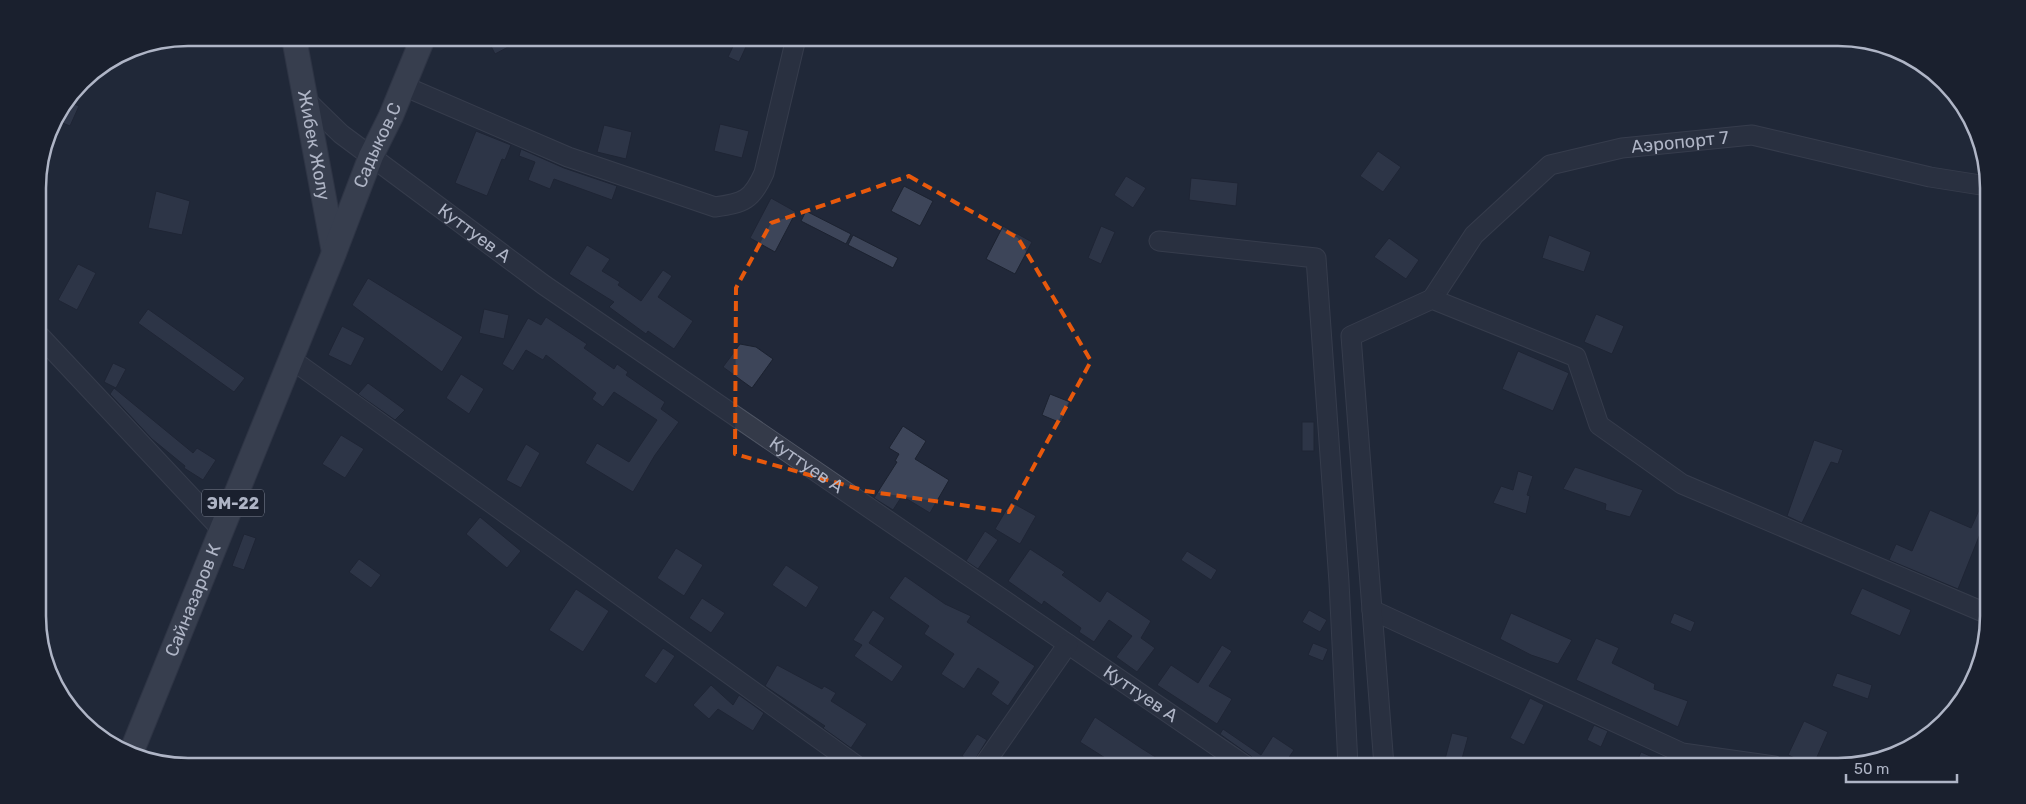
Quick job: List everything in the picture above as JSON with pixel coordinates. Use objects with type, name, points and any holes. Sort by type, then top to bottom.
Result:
[{"type":"main road","name":"Жибек Жолу","points":[[296,46],[334,253]]},
{"type":"main road","name":"Садыков.С","points":[[334,253],[370,156],[420,46]]},
{"type":"main road","name":"Сайназаров К","points":[[134,746],[334,253]]},
{"type":"street","points":[[404,84],[413,90],[568,156],[715,207],[740,203],[757,189],[764,173],[794,46]]},
{"type":"street","name":"Куттуев А","points":[[306,100],[341,134],[544,286],[1233,757]]},
{"type":"street","name":"Аэропорт 7","points":[[1432,299],[1474,236],[1550,165],[1622,148],[1752,135],[1930,176],[1980,185]]},
{"type":"street","points":[[1159,241],[1316,258],[1340,582],[1348,757]]},
{"type":"street","points":[[1383,757],[1351,336],[1432,299],[1576,357],[1599,425],[1682,484],[1980,611]]},
{"type":"street","points":[[47,343],[222,530]]},
{"type":"street","points":[[291,359],[845,758]]},
{"type":"street","points":[[1372,610],[1682,753],[1711,757]]},
{"type":"street","points":[[988,758],[1068,644]]},
{"type":"highlighted area","points":[[909,176],[1018,238],[1091,361],[1009,512],[866,491],[735,454],[736,288],[771,223]]},
{"type":"building","points":[[491,46],[510,46],[495,54]]},
{"type":"building","points":[[733,46],[746,46],[739,62],[728,57]]},
{"type":"building","points":[[74,104],[79,106],[70,126],[62,123]]},
{"type":"building","points":[[720,124],[749,131],[742,158],[714,151]]},
{"type":"building","points":[[604,125],[632,132],[626,159],[597,152]]},
{"type":"building","points":[[476,131],[511,145],[505,160],[502,159],[487,196],[455,183]]},
{"type":"building","points":[[521,149],[564,168],[617,186],[612,200],[554,179],[550,189],[528,180],[535,162],[519,156]]},
{"type":"building","points":[[1378,151],[1401,167],[1383,192],[1360,176]]},
{"type":"building","points":[[1126,176],[1146,188],[1133,208],[1114,195]]},
{"type":"building","points":[[1191,178],[1238,183],[1236,206],[1189,200]]},
{"type":"building","points":[[904,186],[933,201],[920,226],[891,211]]},
{"type":"building","points":[[156,191],[190,201],[182,235],[148,228]]},
{"type":"building","points":[[771,198],[796,212],[775,252],[750,238]]},
{"type":"building","points":[[806,211],[851,234],[846,244],[801,221]]},
{"type":"building","points":[[1003,226],[1032,242],[1015,274],[986,259]]},
{"type":"building","points":[[1101,226],[1115,232],[1101,264],[1088,258]]},
{"type":"building","points":[[853,235],[898,258],[893,268],[848,245]]},
{"type":"building","points":[[1549,235],[1591,252],[1584,272],[1542,258]]},
{"type":"building","points":[[1389,238],[1419,260],[1406,279],[1374,257]]},
{"type":"building","points":[[587,245],[610,259],[602,271],[620,282],[618,285],[641,301],[663,270],[672,276],[658,297],[693,321],[674,349],[648,331],[646,334],[609,307],[614,302],[569,274]]},
{"type":"building","points":[[78,264],[96,273],[77,310],[58,300]]},
{"type":"building","points":[[368,278],[463,337],[442,372],[352,305]]},
{"type":"building","points":[[148,309],[245,378],[234,392],[138,323]]},
{"type":"building","points":[[484,309],[509,315],[504,339],[479,333]]},
{"type":"building","points":[[1596,314],[1624,326],[1612,354],[1584,342]]},
{"type":"building","points":[[546,317],[587,344],[584,348],[614,369],[617,364],[628,372],[626,375],[665,402],[661,409],[679,422],[655,455],[633,492],[585,463],[597,443],[629,462],[657,420],[614,392],[603,407],[592,399],[596,393],[546,355],[543,360],[526,350],[513,371],[502,364],[528,318],[541,325]]},
{"type":"building","points":[[342,326],[365,338],[351,366],[328,355]]},
{"type":"building","points":[[740,344],[756,347],[773,359],[752,388],[723,367]]},
{"type":"building","points":[[1518,351],[1569,373],[1553,411],[1502,389]]},
{"type":"building","points":[[113,363],[126,369],[116,388],[104,382]]},
{"type":"building","points":[[461,374],[484,389],[469,414],[446,398]]},
{"type":"building","points":[[368,383],[405,410],[395,420],[358,394]]},
{"type":"building","points":[[114,388],[193,453],[197,448],[216,460],[203,480],[184,468],[185,466],[152,439],[110,394]]},
{"type":"building","points":[[1050,394],[1070,402],[1061,423],[1042,415]]},
{"type":"building","points":[[1302,422],[1314,422],[1314,451],[1302,451]]},
{"type":"building","points":[[903,426],[926,441],[915,459],[949,480],[930,513],[902,496],[893,510],[874,498],[897,462],[895,461],[899,454],[889,448]]},
{"type":"building","points":[[341,435],[364,449],[345,478],[322,464]]},
{"type":"building","points":[[1814,440],[1843,450],[1838,464],[1831,462],[1802,523],[1787,516]]},
{"type":"building","points":[[526,444],[540,453],[521,488],[506,480]]},
{"type":"building","points":[[1575,467],[1643,490],[1630,517],[1605,510],[1606,504],[1563,489]]},
{"type":"building","points":[[1518,471],[1533,476],[1527,495],[1530,496],[1526,514],[1493,503],[1501,486],[1513,490]]},
{"type":"building","points":[[1011,502],[1036,516],[1020,544],[995,529]]},
{"type":"building","points":[[1930,510],[1971,528],[1980,510],[1980,534],[1958,589],[1889,560],[1896,544],[1912,551]]},
{"type":"building","points":[[480,517],[521,551],[507,568],[466,534]]},
{"type":"building","points":[[985,531],[998,540],[978,569],[966,561]]},
{"type":"building","points":[[244,534],[256,538],[244,570],[232,566]]},
{"type":"building","points":[[676,548],[703,565],[684,596],[657,578]]},
{"type":"building","points":[[1030,549],[1065,572],[1062,575],[1100,602],[1107,591],[1151,621],[1141,638],[1155,648],[1137,672],[1116,657],[1132,636],[1109,620],[1094,642],[1079,632],[1081,628],[1044,601],[1042,605],[1008,581]]},
{"type":"building","points":[[1187,551],[1217,570],[1211,580],[1181,560]]},
{"type":"building","points":[[359,559],[381,575],[371,588],[349,572]]},
{"type":"building","points":[[786,565],[819,587],[806,608],[772,585]]},
{"type":"building","points":[[905,576],[945,604],[971,616],[967,622],[1035,666],[1008,706],[991,694],[999,682],[978,668],[964,689],[941,674],[954,654],[924,634],[929,626],[889,598]]},
{"type":"building","points":[[1862,588],[1911,610],[1900,636],[1850,614]]},
{"type":"building","points":[[576,589],[609,611],[583,652],[549,630]]},
{"type":"building","points":[[702,598],[725,613],[711,633],[689,618]]},
{"type":"building","points":[[873,610],[885,618],[869,643],[903,666],[892,682],[854,656],[862,645],[853,640]]},
{"type":"building","points":[[1309,610],[1327,620],[1320,632],[1302,622]]},
{"type":"building","points":[[1511,613],[1572,640],[1558,664],[1531,655],[1500,639]]},
{"type":"building","points":[[1674,613],[1695,622],[1691,632],[1670,623]]},
{"type":"building","points":[[1596,638],[1619,648],[1612,663],[1655,684],[1654,689],[1688,701],[1678,727],[1576,680]]},
{"type":"building","points":[[1313,643],[1328,649],[1323,661],[1308,655]]},
{"type":"building","points":[[1222,645],[1232,651],[1209,686],[1232,699],[1217,724],[1157,685],[1171,665],[1198,683]]},
{"type":"building","points":[[663,648],[675,656],[656,684],[644,676]]},
{"type":"building","points":[[777,665],[822,689],[824,686],[836,693],[831,701],[867,724],[851,748],[823,728],[825,726],[765,686]]},
{"type":"building","points":[[1837,673],[1872,685],[1868,699],[1832,686]]},
{"type":"building","points":[[711,685],[733,705],[739,695],[764,713],[753,731],[718,709],[709,719],[693,705]]},
{"type":"building","points":[[1530,698],[1544,705],[1524,745],[1510,738]]},
{"type":"building","points":[[1095,717],[1156,757],[1104,757],[1080,742]]},
{"type":"building","points":[[1804,721],[1828,732],[1817,757],[1793,757],[1788,755]]},
{"type":"building","points":[[1594,725],[1608,731],[1601,747],[1587,740]]},
{"type":"building","points":[[1223,729],[1261,755],[1273,736],[1294,750],[1289,757],[1252,757],[1220,734]]},
{"type":"building","points":[[1452,733],[1468,737],[1462,757],[1446,757]]},
{"type":"building","points":[[977,734],[987,740],[976,758],[962,756]]},
{"type":"building","points":[[1641,752],[1653,757],[1639,757]]}]
